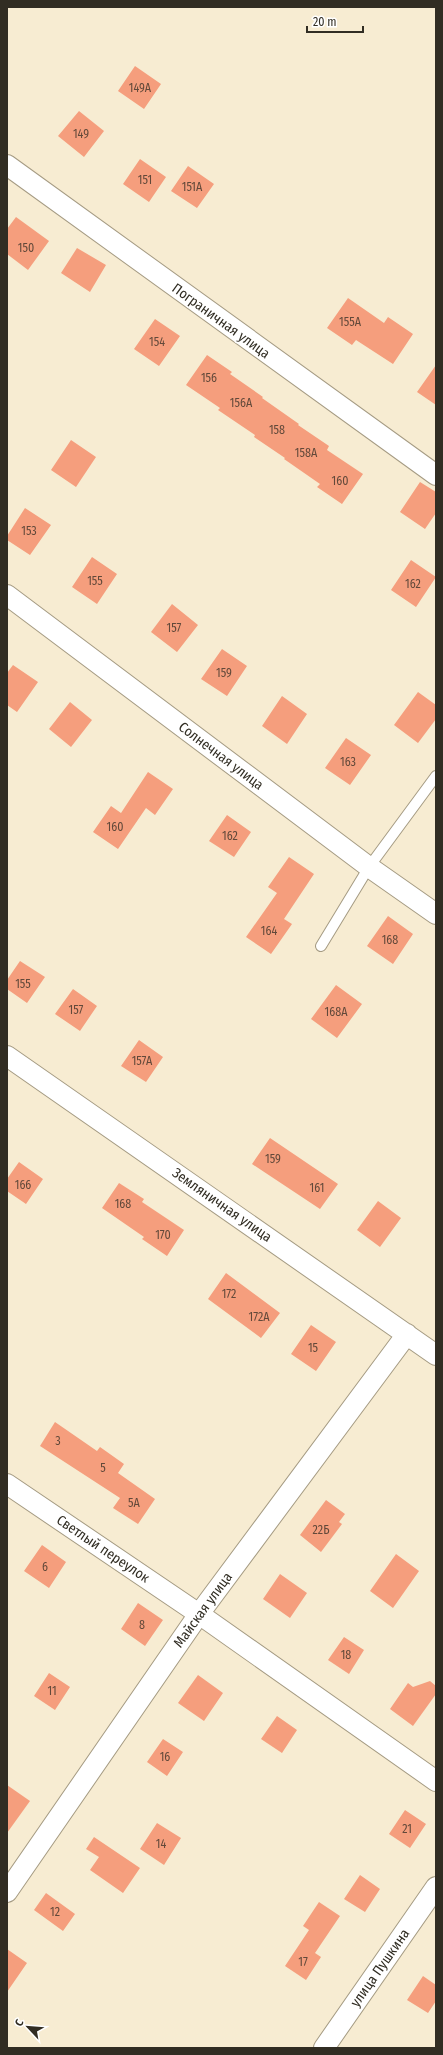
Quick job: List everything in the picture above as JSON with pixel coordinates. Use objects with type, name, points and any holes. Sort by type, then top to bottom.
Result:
[{"type":"street","name":"Пограничная улица","points":[[7,166],[436,475]]},
{"type":"street","name":"Солнечная улица","points":[[7,595],[369,867],[436,914]]},
{"type":"street","name":"Земляничная улица","points":[[7,1056],[436,1354]]},
{"type":"street","name":"Майская улица","points":[[7,1892],[199,1614],[407,1334]]},
{"type":"street","name":"Светлый переулок","points":[[7,1484],[199,1614],[436,1780]]},
{"type":"street","name":"улица Пушкина","points":[[324,2048],[436,1887]]},
{"type":"lane","points":[[321,946],[369,867],[436,776]]},
{"type":"building","points":[[135,66],[161,84],[144,109],[118,91]]},
{"type":"building","points":[[79,111],[104,131],[84,157],[58,136]]},
{"type":"building","points":[[140,159],[166,177],[149,202],[123,184]]},
{"type":"building","points":[[188,166],[214,184],[197,208],[171,191]]},
{"type":"building","points":[[16,217],[49,241],[28,270],[7,254],[7,229]]},
{"type":"building","points":[[77,248],[106,265],[90,292],[61,273]]},
{"type":"building","points":[[348,298],[384,323],[388,317],[413,334],[393,364],[356,340],[352,345],[327,328]]},
{"type":"building","points":[[155,319],[180,336],[159,366],[134,349]]},
{"type":"building","points":[[207,355],[232,372],[230,374],[299,424],[298,425],[329,446],[327,450],[363,474],[342,504],[317,487],[320,484],[254,437],[255,435],[218,410],[220,408],[186,385]]},
{"type":"building","points":[[436,365],[436,405],[417,392]]},
{"type":"building","points":[[71,440],[96,457],[76,487],[51,470]]},
{"type":"building","points":[[420,482],[436,492],[436,513],[425,529],[400,512]]},
{"type":"building","points":[[25,508],[51,525],[30,555],[7,540],[7,536]]},
{"type":"building","points":[[92,557],[117,574],[97,604],[72,587]]},
{"type":"building","points":[[411,560],[436,577],[416,607],[391,590]]},
{"type":"building","points":[[172,604],[198,625],[177,652],[151,632]]},
{"type":"building","points":[[222,649],[247,666],[227,696],[201,679]]},
{"type":"building","points":[[13,665],[38,682],[17,712],[7,705],[7,673]]},
{"type":"building","points":[[418,692],[436,705],[436,719],[418,743],[394,725]]},
{"type":"building","points":[[282,696],[307,714],[287,744],[262,726]]},
{"type":"building","points":[[70,702],[92,720],[71,747],[49,729]]},
{"type":"building","points":[[346,738],[371,755],[350,785],[325,768]]},
{"type":"building","points":[[148,772],[173,789],[155,815],[146,808],[118,849],[93,832],[111,806],[121,813]]},
{"type":"building","points":[[227,815],[251,832],[234,857],[209,841]]},
{"type":"building","points":[[289,857],[314,874],[284,919],[292,924],[271,954],[246,937],[277,893],[268,887]]},
{"type":"building","points":[[388,916],[413,934],[393,964],[367,946]]},
{"type":"building","points":[[20,961],[45,977],[27,1003],[7,989],[7,980]]},
{"type":"building","points":[[336,985],[362,1004],[337,1038],[311,1019]]},
{"type":"building","points":[[73,989],[97,1006],[80,1031],[55,1014]]},
{"type":"building","points":[[139,1040],[163,1057],[146,1082],[121,1066]]},
{"type":"building","points":[[270,1138],[338,1184],[320,1209],[252,1164]]},
{"type":"building","points":[[19,1162],[43,1179],[26,1204],[7,1191],[7,1179]]},
{"type":"building","points":[[119,1183],[144,1199],[142,1202],[184,1230],[167,1256],[142,1239],[144,1237],[102,1208]]},
{"type":"building","points":[[378,1201],[401,1218],[380,1247],[357,1230]]},
{"type":"building","points":[[226,1273],[280,1313],[261,1338],[208,1299]]},
{"type":"building","points":[[311,1325],[336,1342],[316,1371],[291,1354]]},
{"type":"building","points":[[55,1422],[97,1451],[100,1447],[124,1464],[118,1473],[155,1499],[138,1524],[113,1508],[120,1498],[40,1446]]},
{"type":"building","points":[[326,1500],[345,1514],[339,1522],[342,1524],[321,1552],[300,1535]]},
{"type":"building","points":[[42,1545],[66,1562],[49,1588],[24,1571]]},
{"type":"building","points":[[396,1554],[419,1571],[393,1608],[370,1591]]},
{"type":"building","points":[[280,1574],[307,1593],[290,1618],[263,1599]]},
{"type":"building","points":[[138,1603],[163,1620],[145,1646],[121,1629]]},
{"type":"building","points":[[344,1637],[364,1650],[349,1674],[328,1660]]},
{"type":"building","points":[[49,1673],[70,1687],[55,1710],[34,1696]]},
{"type":"building","points":[[198,1675],[223,1693],[204,1721],[178,1703]]},
{"type":"building","points":[[430,1681],[436,1686],[436,1694],[413,1726],[390,1709],[408,1683],[413,1687]]},
{"type":"building","points":[[277,1716],[297,1730],[282,1753],[261,1739]]},
{"type":"building","points":[[163,1739],[183,1752],[167,1776],[147,1762]]},
{"type":"building","points":[[7,1785],[30,1801],[7,1833]]},
{"type":"building","points":[[405,1810],[426,1824],[410,1848],[389,1834]]},
{"type":"building","points":[[157,1823],[181,1838],[164,1865],[140,1849]]},
{"type":"building","points":[[94,1837],[140,1868],[123,1893],[90,1870],[99,1857],[86,1849]]},
{"type":"building","points":[[360,1875],[380,1889],[365,1912],[344,1899]]},
{"type":"building","points":[[46,1893],[75,1914],[63,1931],[34,1910]]},
{"type":"building","points":[[319,1902],[340,1916],[315,1953],[321,1957],[306,1980],[285,1966],[309,1930],[303,1926]]},
{"type":"building","points":[[7,1949],[27,1963],[7,1992]]},
{"type":"building","points":[[423,1976],[436,1985],[436,2001],[428,2013],[407,2000]]}]
